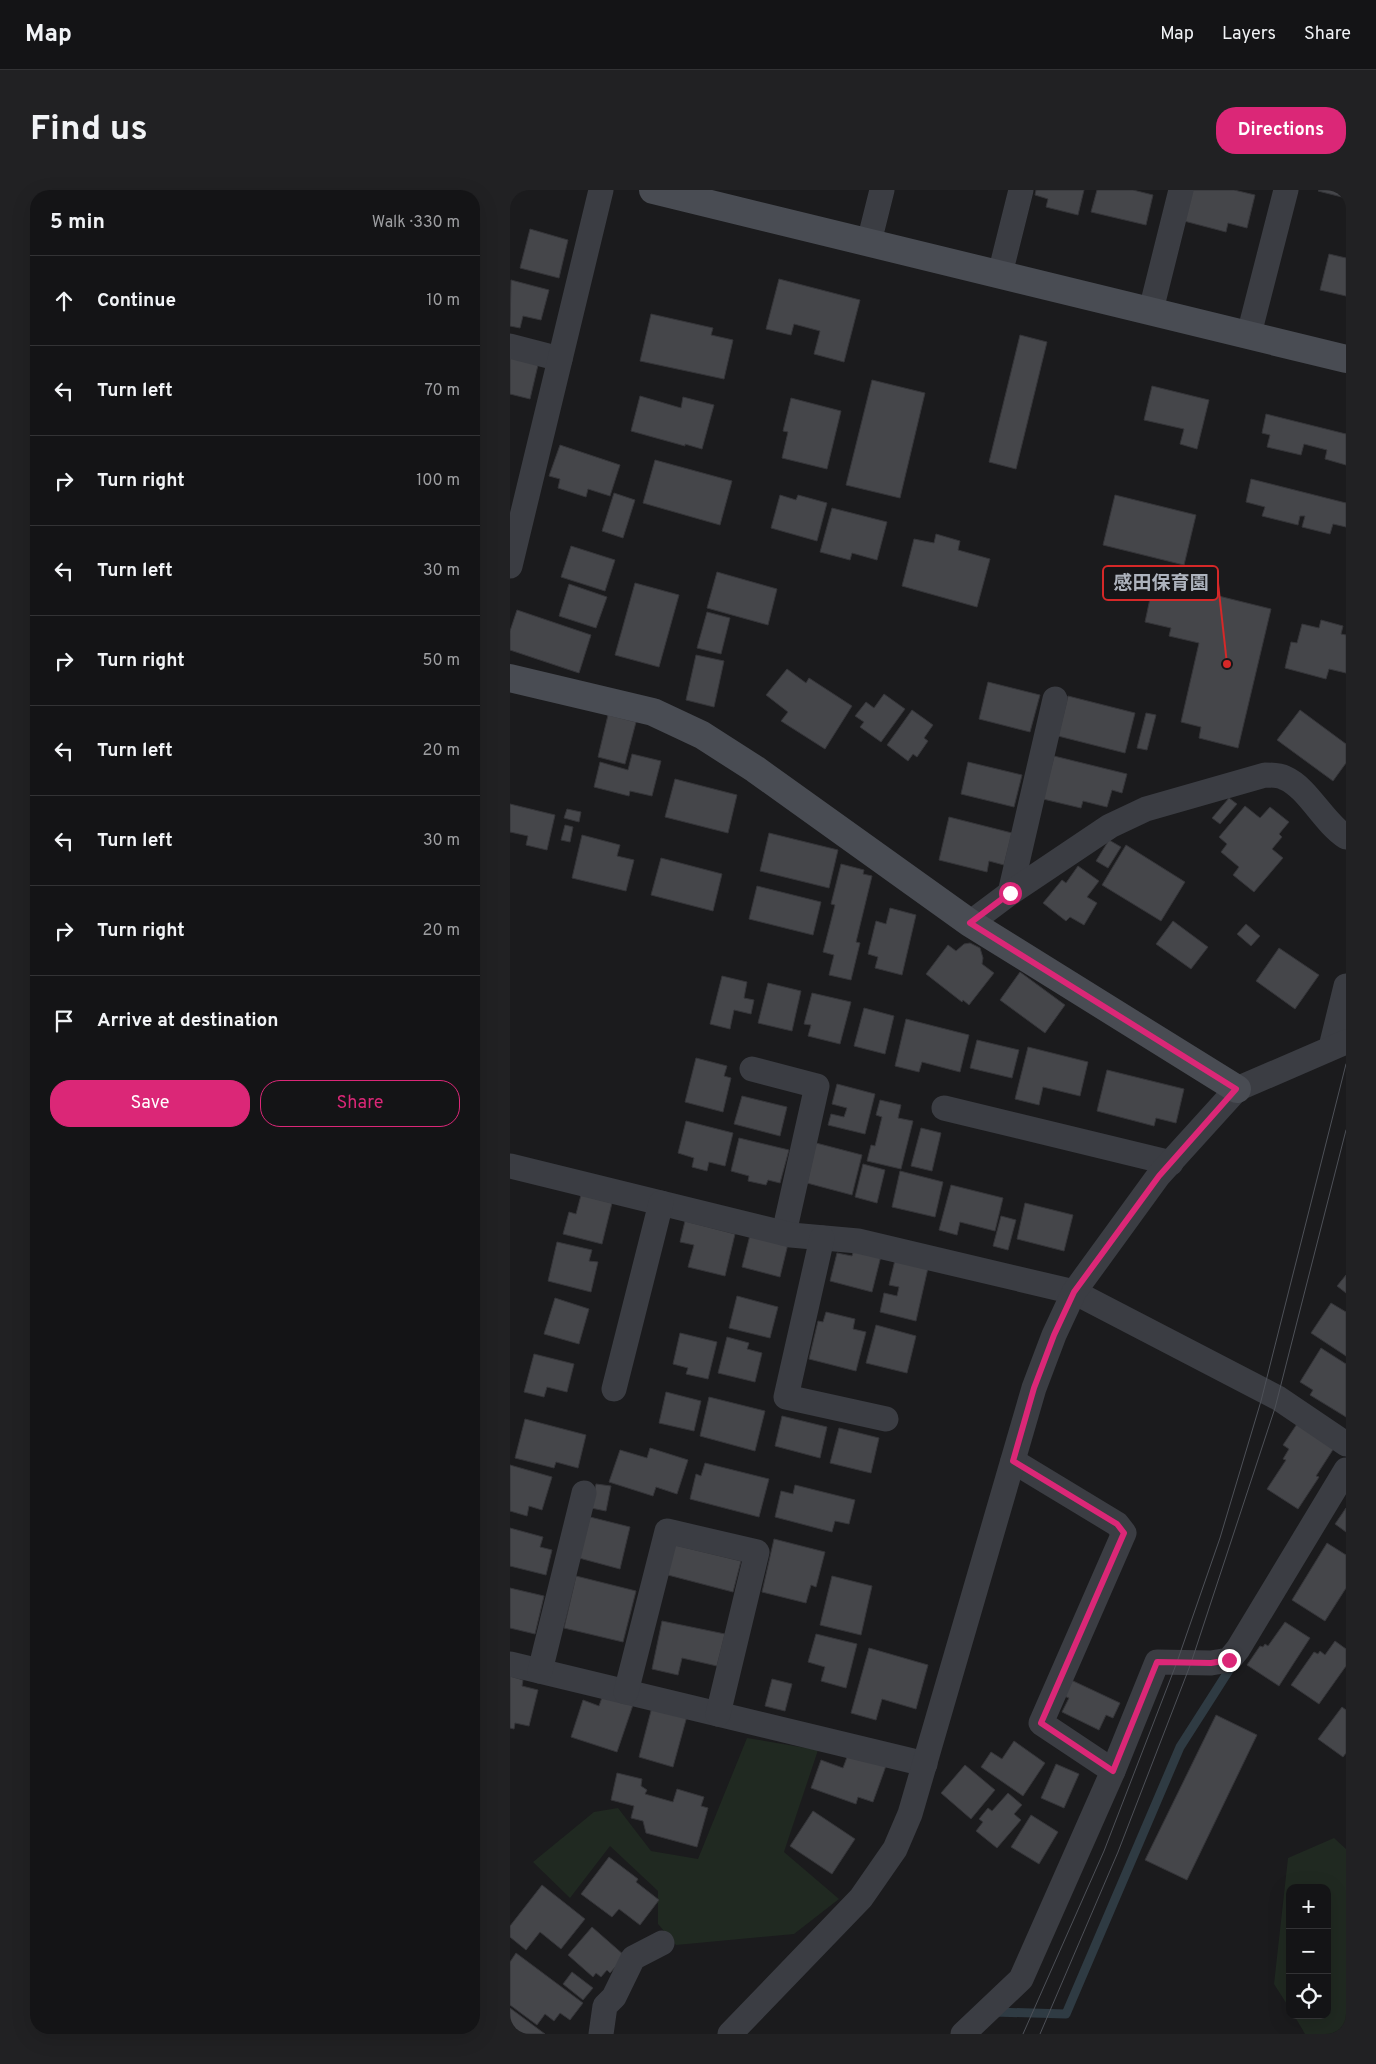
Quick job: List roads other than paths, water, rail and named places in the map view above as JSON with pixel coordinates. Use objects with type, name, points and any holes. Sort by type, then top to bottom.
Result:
[{"type":"street","points":[[510,566],[601,190]]},
{"type":"street","points":[[653,190],[699,195],[869,242],[1346,359]]},
{"type":"street","points":[[869,242],[882,190]]},
{"type":"street","points":[[1000,274],[1021,190]]},
{"type":"street","points":[[1150,310],[1181,190]]},
{"type":"street","points":[[1250,334],[1286,190]]},
{"type":"street","points":[[510,346],[560,359]]},
{"type":"street","points":[[510,678],[653,712],[702,735],[755,769],[970,923],[1236,1089]]},
{"type":"street","points":[[1010,893],[1056,699]]},
{"type":"street","points":[[970,923],[1010,893],[1117,822],[1146,809],[1265,775],[1283,777],[1296,784],[1331,826],[1346,837]]},
{"type":"street","points":[[730,2034],[861,1898],[895,1849],[910,1814],[1034,1388],[1054,1335],[1074,1292],[1159,1176],[1236,1089],[1339,1044],[1346,986]]},
{"type":"street","points":[[752,1069],[816,1086],[784,1233]]},
{"type":"street","points":[[944,1108],[1171,1163]]},
{"type":"street","points":[[510,1166],[784,1233],[858,1241],[1074,1292],[1278,1398],[1346,1444]]},
{"type":"street","points":[[614,1389],[661,1203]]},
{"type":"street","points":[[822,1238],[786,1397],[886,1419]]},
{"type":"street","points":[[1013,1461],[1117,1524],[1124,1533],[1041,1723],[1113,1771]]},
{"type":"street","points":[[963,2034],[1021,1979],[1113,1771],[1157,1662],[1211,1663],[1229,1660],[1238,1649],[1346,1470]]},
{"type":"street","points":[[540,1671],[584,1493]]},
{"type":"street","points":[[626,1692],[667,1531],[757,1552],[718,1714]]},
{"type":"street","points":[[510,1664],[925,1764]]},
{"type":"street","points":[[601,2034],[605,2006],[614,1997],[633,1958],[662,1943]]},
{"type":"waterway","points":[[993,2014],[995,2012],[1066,2014],[1180,1747],[1233,1664]]},
{"type":"tram line","points":[[1023,2034],[1104,1851],[1177,1662],[1220,1538],[1261,1401],[1346,1064]]},
{"type":"tram line","points":[[1040,2034],[1118,1852],[1191,1663],[1275,1408],[1346,1130]]},
{"type":"place","name":"感田保育園","points":[[1227,664]]}]
